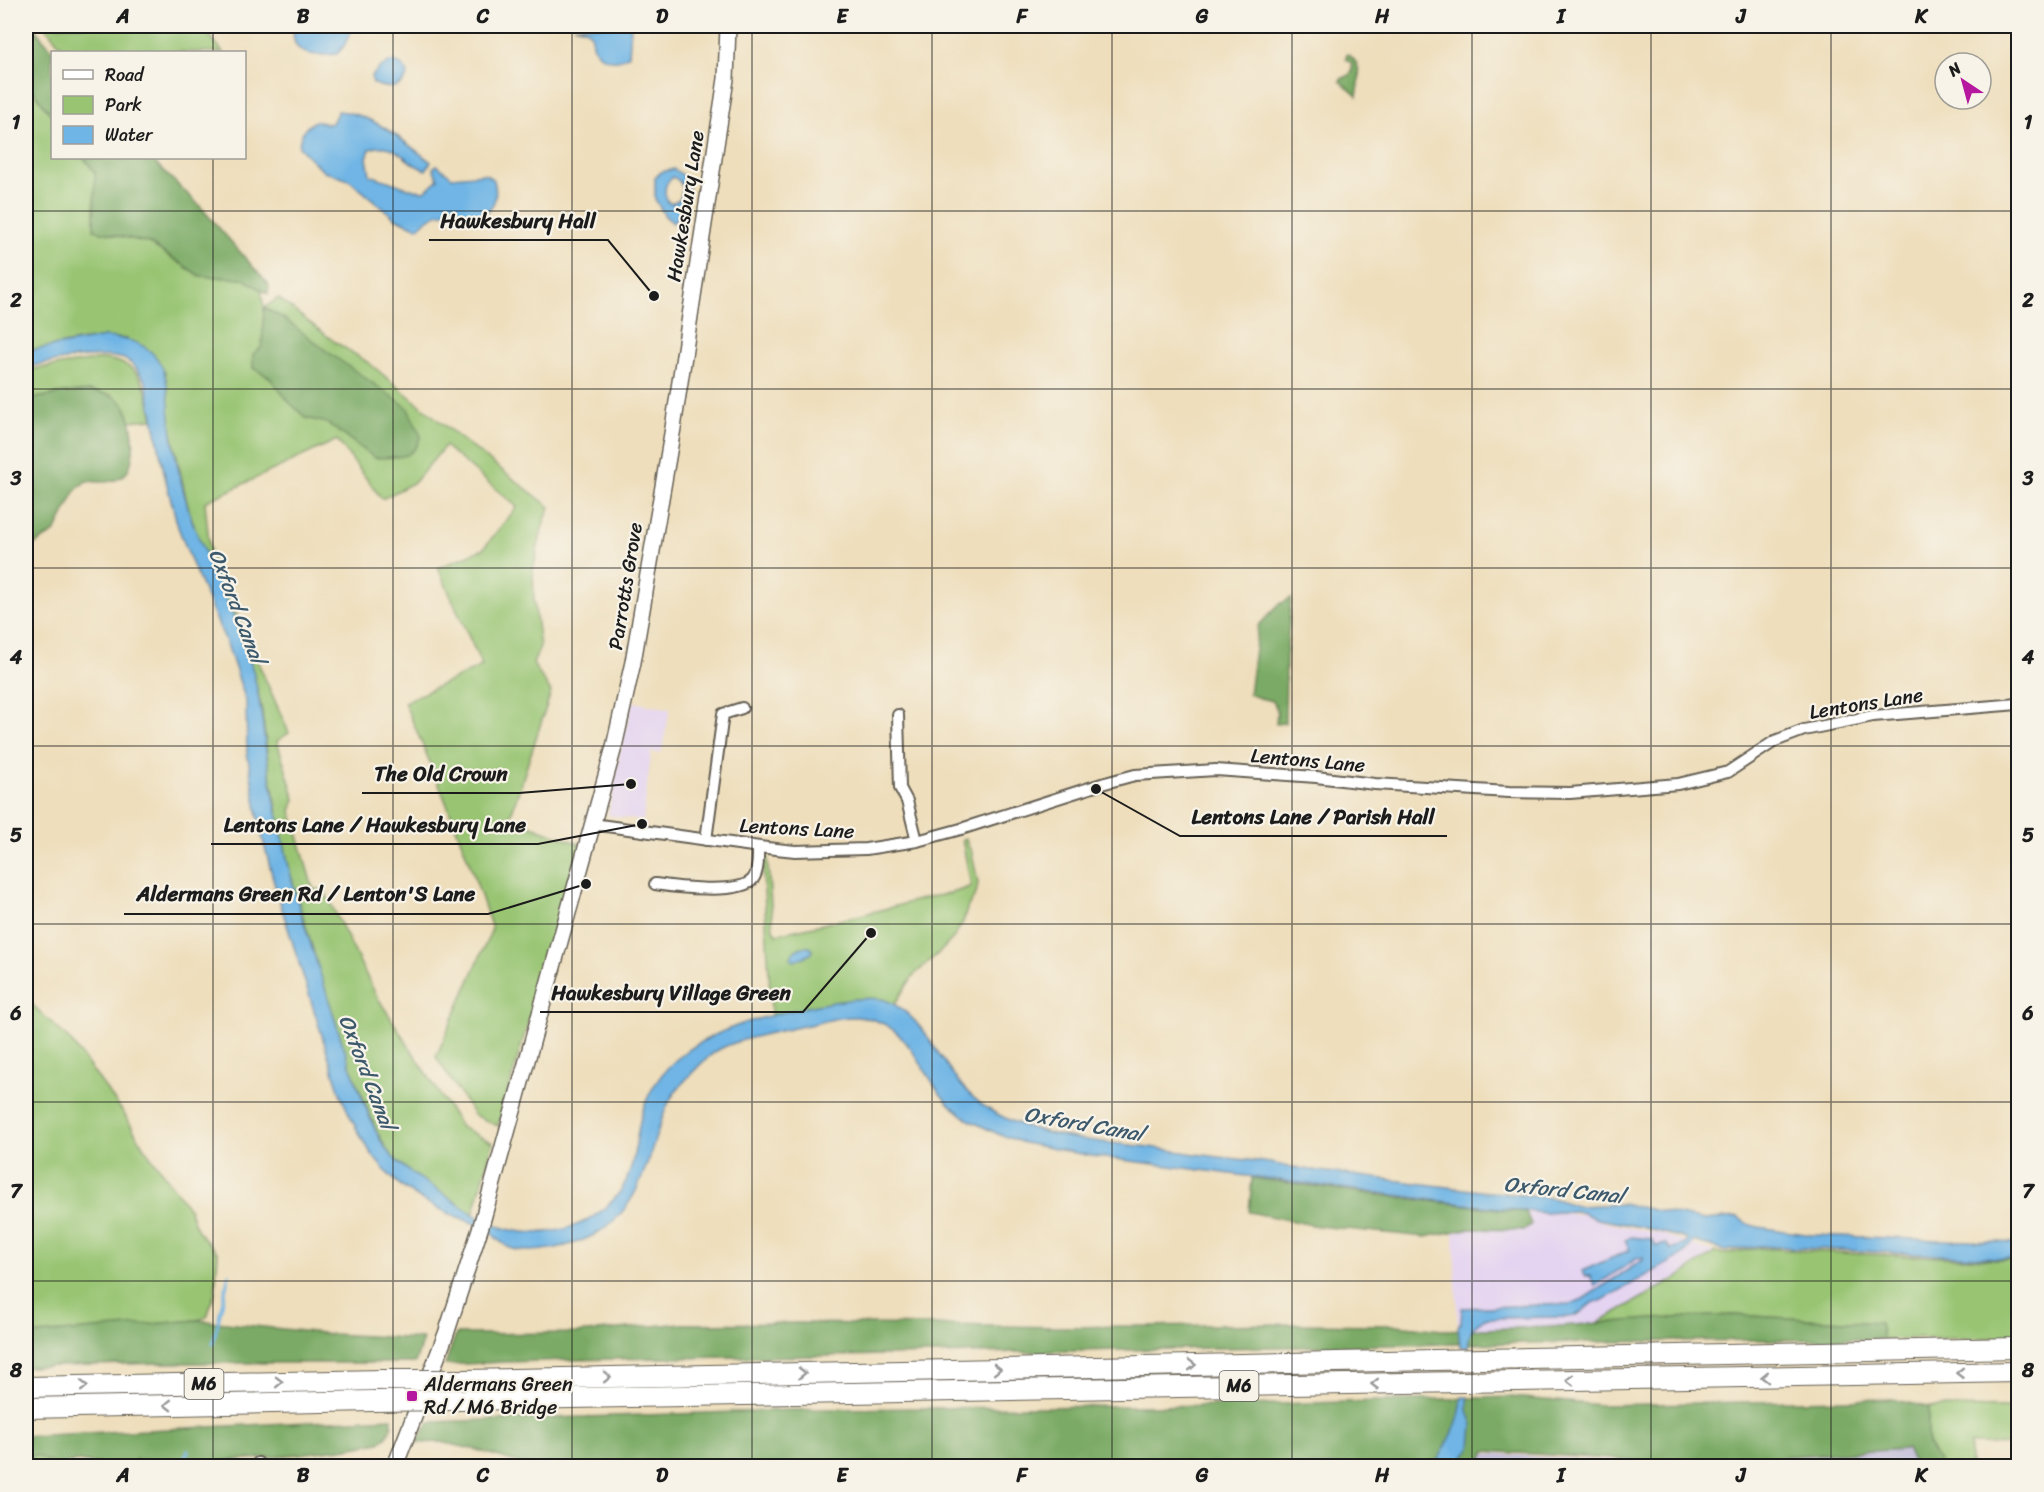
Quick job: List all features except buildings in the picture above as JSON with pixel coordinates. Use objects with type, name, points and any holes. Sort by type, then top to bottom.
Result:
[{"type":"highway","name":"M6","points":[[26,1387],[2019,1348]]},
{"type":"highway","name":"M6","points":[[26,1408],[2019,1372]]},
{"type":"main road","name":"Hawkesbury Lane","points":[[673,428],[726,79],[728,26]]},
{"type":"main road","name":"Parrotts Grove","points":[[395,1467],[446,1334],[500,1165],[613,750],[633,662],[673,428]]},
{"type":"street","name":"Lentons Lane","points":[[592,824],[758,847],[843,850],[917,841],[1135,775],[1216,770],[1375,784],[1509,792],[1570,793],[1678,784],[1728,772],[1775,741],[1794,734],[1873,716],[2019,704]]},
{"type":"street","points":[[706,840],[723,714],[742,708]]},
{"type":"street","points":[[901,718],[900,788],[907,801],[917,841]]},
{"type":"street","points":[[655,884],[700,890],[745,885],[753,879],[758,861],[758,847]]},
{"type":"shaded area","points":[[633,702],[670,709],[661,753],[651,752],[643,821],[608,815],[621,747]]},
{"type":"shaded area","points":[[1526,1212],[1583,1214],[1607,1223],[1661,1234],[1715,1252],[1677,1278],[1597,1323],[1458,1330],[1454,1233],[1467,1229],[1524,1230],[1531,1224]]},
{"type":"shaded area","points":[[1906,1449],[1914,1466],[1676,1466]]},
{"type":"shaded area","points":[[1486,1453],[1671,1466],[1480,1466]]},
{"type":"green space","points":[[26,26],[32,26],[53,51],[51,51],[51,115],[26,81]]},
{"type":"green space","points":[[44,26],[202,26],[222,51],[65,51]]},
{"type":"green space","points":[[1348,54],[1358,68],[1357,96],[1340,81],[1352,72],[1352,64],[1346,59]]},
{"type":"green space","points":[[26,80],[51,115],[51,159],[85,159],[95,172],[94,230],[149,243],[200,276],[244,279],[261,289],[264,308],[278,298],[335,342],[369,363],[460,438],[550,507],[543,525],[533,569],[540,647],[533,664],[551,692],[510,818],[580,844],[498,1126],[474,1115],[436,1057],[492,929],[451,814],[404,702],[482,666],[438,568],[483,549],[517,507],[445,446],[415,482],[382,499],[337,440],[205,502],[210,553],[289,733],[277,741],[295,799],[291,811],[313,889],[324,890],[376,995],[461,1127],[493,1143],[473,1215],[411,1173],[390,1155],[377,1132],[342,1047],[290,873],[269,769],[262,711],[253,672],[240,630],[197,534],[188,507],[171,429],[165,372],[127,339],[91,339],[32,350],[26,354]]},
{"type":"green space","points":[[85,159],[151,159],[199,205],[269,285],[268,294],[244,279],[200,276],[149,243],[94,230],[95,172]]},
{"type":"green space","points":[[264,308],[282,317],[407,407],[421,436],[413,450],[404,456],[375,458],[327,423],[306,418],[290,403],[269,377],[253,368],[253,354],[262,347]]},
{"type":"green space","points":[[103,359],[127,365],[140,378],[153,419],[130,421],[112,395],[101,393],[69,393],[26,400],[26,370]]},
{"type":"green space","points":[[90,391],[114,397],[126,408],[133,439],[133,451],[128,470],[115,480],[86,481],[76,490],[55,532],[32,546],[26,545],[26,400]]},
{"type":"green space","points":[[1291,598],[1286,659],[1285,723],[1276,724],[1277,711],[1273,701],[1249,694],[1258,626],[1278,605]]},
{"type":"green space","points":[[966,838],[968,847],[971,849],[978,883],[976,894],[954,937],[913,976],[888,1014],[883,1012],[772,1025],[762,857],[767,853],[773,930],[777,934],[953,893],[971,886],[962,839]]},
{"type":"green space","points":[[26,999],[70,1040],[190,1210],[200,1234],[218,1253],[215,1292],[207,1317],[197,1320],[26,1336]]},
{"type":"green space","points":[[1252,1178],[1526,1212],[1531,1224],[1524,1230],[1467,1229],[1425,1237],[1317,1226],[1249,1212]]},
{"type":"green space","points":[[1757,1248],[2018,1260],[2018,1338],[1883,1339],[1880,1323],[1733,1315],[1597,1323],[1677,1278],[1715,1252],[1726,1254]]},
{"type":"green space","points":[[1733,1315],[1880,1323],[1883,1339],[630,1359],[445,1365],[456,1334],[576,1333],[673,1324],[799,1323],[1061,1327],[1288,1324],[1397,1325],[1442,1330],[1548,1327]]},
{"type":"green space","points":[[197,1320],[332,1334],[423,1339],[415,1363],[162,1363],[26,1367],[26,1335]]},
{"type":"green space","points":[[1512,1397],[1601,1405],[1892,1399],[1928,1407],[1928,1445],[1941,1466],[1914,1466],[1906,1449],[1674,1463],[1486,1451],[1479,1466],[529,1466],[441,1442],[417,1443],[429,1422],[823,1409],[1244,1405]]},
{"type":"green space","points":[[1928,1407],[2018,1408],[2018,1445],[1970,1444],[1970,1466],[1941,1466],[1928,1445]]},
{"type":"green space","points":[[392,1418],[392,1426],[387,1436],[380,1442],[265,1458],[177,1464],[135,1459],[135,1466],[111,1466],[77,1461],[55,1465],[37,1456],[26,1456],[26,1436]]},
{"type":"green space","points":[[26,1456],[37,1456],[55,1465],[26,1466]]},
{"type":"green space","points":[[135,1459],[177,1464],[177,1466],[135,1466]]},
{"type":"water","points":[[294,26],[349,26],[352,29],[344,46],[337,54],[319,55],[299,49],[293,36]]},
{"type":"water","points":[[574,26],[631,26],[629,55],[616,60],[602,57],[594,47],[590,33]]},
{"type":"water","points":[[393,61],[403,66],[408,73],[403,83],[394,87],[384,87],[373,83],[371,77],[380,67]]},
{"type":"water","points":[[338,111],[364,117],[376,123],[399,137],[431,162],[426,170],[387,147],[370,149],[367,158],[370,175],[414,190],[425,191],[438,179],[433,168],[437,165],[452,177],[485,174],[494,180],[496,193],[493,204],[487,213],[476,220],[445,212],[432,216],[418,228],[395,218],[349,180],[323,171],[299,147],[300,138],[308,126],[315,121],[332,123]]},
{"type":"water","points":[[674,169],[685,177],[689,186],[683,211],[673,223],[665,216],[655,199],[655,178],[661,172]],"holes":[[[673,177],[683,188],[680,199],[670,204],[665,193],[666,186]]]},
{"type":"water","points":[[104,337],[122,339],[145,347],[152,352],[165,374],[174,446],[192,521],[235,619],[253,671],[272,790],[295,892],[342,1042],[377,1134],[392,1156],[405,1168],[485,1221],[509,1229],[544,1232],[561,1230],[593,1217],[607,1206],[624,1184],[631,1166],[641,1117],[648,1098],[668,1067],[681,1055],[713,1036],[748,1022],[817,1005],[873,998],[885,1000],[910,1016],[955,1077],[982,1105],[1019,1124],[1053,1134],[1288,1167],[1552,1198],[1577,1206],[1624,1204],[1704,1220],[1738,1217],[1747,1224],[1758,1227],[1812,1235],[2018,1243],[2018,1259],[1759,1246],[1726,1251],[1694,1241],[1683,1255],[1601,1301],[1590,1304],[1575,1316],[1488,1318],[1472,1329],[1468,1348],[1460,1347],[1458,1326],[1461,1323],[1462,1308],[1571,1304],[1583,1299],[1643,1260],[1643,1258],[1636,1259],[1595,1286],[1590,1276],[1584,1276],[1582,1271],[1630,1250],[1625,1241],[1630,1237],[1651,1239],[1656,1246],[1667,1244],[1670,1249],[1686,1244],[1687,1239],[1642,1227],[1597,1219],[1575,1211],[1546,1213],[1464,1204],[1092,1156],[1024,1143],[969,1120],[942,1096],[902,1038],[877,1021],[860,1017],[839,1018],[764,1035],[734,1043],[715,1052],[693,1072],[670,1100],[634,1194],[611,1223],[594,1235],[564,1246],[530,1251],[510,1248],[481,1227],[422,1200],[389,1175],[363,1141],[341,1096],[276,890],[260,828],[247,752],[246,701],[227,644],[178,527],[165,477],[146,382],[128,361],[107,356],[78,358],[26,367],[26,354],[32,350]]},
{"type":"water","points":[[802,947],[810,947],[813,951],[794,961],[791,958],[793,954]]},
{"type":"water","points":[[1462,1397],[1468,1397],[1468,1411],[1473,1425],[1471,1447],[1456,1466],[1434,1466],[1456,1424]]},
{"type":"waterway","points":[[213,1344],[229,1274]]},
{"type":"waterway","points":[[182,1466],[188,1450]]},
{"type":"place","name":"Hawkesbury Hall","points":[[654,296]]},
{"type":"place","name":"The Old Crown","points":[[631,784]]},
{"type":"place","name":"Lentons Lane / Parish Hall","points":[[1096,789]]},
{"type":"place","name":"Lentons Lane / Hawkesbury Lane","points":[[642,824]]},
{"type":"place","name":"Aldermans Green Rd / Lenton'S Lane","points":[[586,884]]},
{"type":"place","name":"Hawkesbury Village Green","points":[[871,933]]},
{"type":"place","name":"Aldermans Green Rd / M6 Bridge","points":[[412,1396]]},
{"type":"water label","name":"Oxford Canal","points":[[237,606]]},
{"type":"water label","name":"Oxford Canal","points":[[367,1072]]},
{"type":"water label","name":"Oxford Canal","points":[[1084,1124]]},
{"type":"water label","name":"Oxford Canal","points":[[1564,1190]]}]
